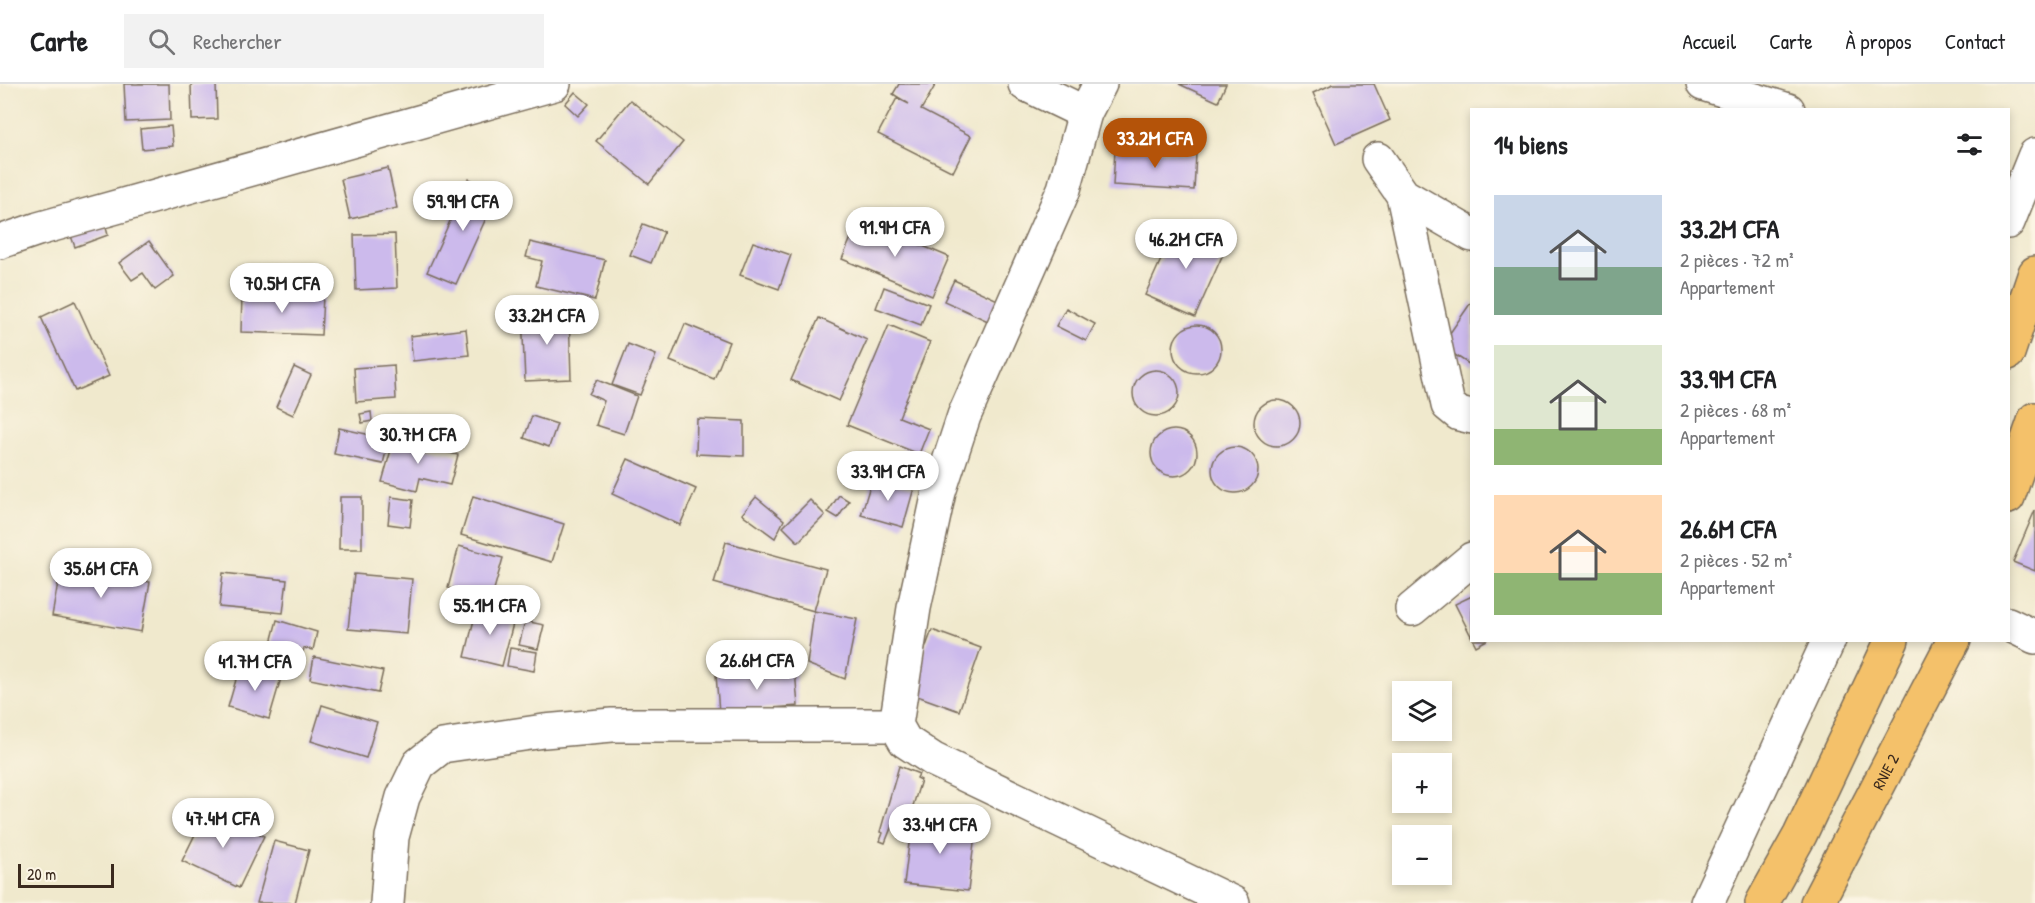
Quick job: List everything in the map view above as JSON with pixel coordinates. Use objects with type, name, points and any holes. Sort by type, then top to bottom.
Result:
[{"type":"highway","points":[[2010,347],[2035,273]]},
{"type":"highway","points":[[2010,490],[2035,418]]},
{"type":"highway","points":[[1762,903],[1800,835],[1891,642]]},
{"type":"highway","name":"RNIE 2","points":[[1817,903],[1953,642]]},
{"type":"street","points":[[0,243],[38,229],[554,84]]},
{"type":"street","points":[[1025,84],[1085,113]]},
{"type":"street","points":[[1100,84],[1085,113],[1064,189],[964,416],[939,492],[914,608],[896,725],[905,741],[934,760],[1233,903]]},
{"type":"street","points":[[1703,84],[1781,108]]},
{"type":"street","points":[[1378,159],[1403,195],[1448,405],[1459,414],[1470,417]]},
{"type":"street","points":[[2010,217],[2026,173]]},
{"type":"street","points":[[1403,195],[1470,233]]},
{"type":"street","points":[[1412,609],[1470,561]]},
{"type":"street","points":[[2010,625],[2035,637]]},
{"type":"street","points":[[1707,903],[1828,642]]},
{"type":"street","points":[[387,903],[392,837],[403,797],[419,764],[442,746],[544,731],[612,725],[896,725]]},
{"type":"building","points":[[124,84],[169,84],[170,120],[126,122]]},
{"type":"building","points":[[191,84],[216,84],[217,119],[192,120]]},
{"type":"building","points":[[899,84],[936,84],[921,110],[971,136],[953,172],[878,134],[897,98],[909,104],[893,94]]},
{"type":"building","points":[[1179,84],[1226,84],[1218,102]]},
{"type":"building","points":[[1333,84],[1374,84],[1390,120],[1336,144],[1313,93]]},
{"type":"building","points":[[575,92],[589,104],[578,116],[565,104]]},
{"type":"building","points":[[630,100],[683,142],[649,184],[596,141]]},
{"type":"building","points":[[171,126],[173,146],[142,149],[140,129]]},
{"type":"building","points":[[1115,149],[1196,154],[1194,190],[1113,185]]},
{"type":"building","points":[[388,168],[397,208],[350,219],[341,179]]},
{"type":"building","points":[[469,179],[498,192],[456,284],[427,272]]},
{"type":"building","points":[[859,219],[949,257],[932,296],[842,259]]},
{"type":"building","points":[[1178,222],[1227,245],[1195,317],[1145,295]]},
{"type":"building","points":[[105,224],[108,235],[75,247],[71,236]]},
{"type":"building","points":[[643,224],[664,232],[651,263],[630,255]]},
{"type":"building","points":[[395,234],[397,288],[356,290],[354,235]]},
{"type":"building","points":[[149,241],[174,276],[155,290],[143,273],[132,280],[119,263]]},
{"type":"building","points":[[530,242],[605,260],[595,300],[536,286],[542,261],[526,257]]},
{"type":"building","points":[[753,242],[791,255],[779,289],[740,275]]},
{"type":"building","points":[[954,280],[1000,301],[990,322],[944,301]]},
{"type":"building","points":[[884,287],[929,304],[921,325],[876,308]]},
{"type":"building","points":[[242,293],[323,296],[321,335],[241,332]]},
{"type":"building","points":[[75,301],[109,376],[75,391],[41,317]]},
{"type":"building","points":[[1470,304],[1470,365],[1441,346]]},
{"type":"building","points":[[1066,308],[1095,324],[1086,341],[1056,326]]},
{"type":"building","points":[[569,312],[571,379],[525,381],[522,314]]},
{"type":"building","points":[[819,318],[867,340],[839,401],[791,380]]},
{"type":"building","points":[[685,324],[729,342],[714,379],[670,361]]},
{"type":"building","points":[[889,325],[930,342],[899,417],[929,429],[919,454],[847,425]]},
{"type":"building","points":[[1197,325],[1214,332],[1221,349],[1214,366],[1197,373],[1180,366],[1173,349],[1180,332]]},
{"type":"building","points":[[466,329],[469,355],[413,361],[410,336]]},
{"type":"building","points":[[628,344],[656,355],[640,395],[612,385]]},
{"type":"building","points":[[394,365],[396,399],[356,402],[354,368]]},
{"type":"building","points":[[294,367],[311,375],[293,415],[276,407]]},
{"type":"building","points":[[1161,370],[1173,376],[1178,384],[1178,402],[1173,410],[1165,415],[1151,416],[1143,413],[1136,406],[1133,388],[1136,380],[1143,373]]},
{"type":"building","points":[[597,380],[637,396],[624,434],[596,425],[604,401],[589,394]]},
{"type":"building","points":[[1282,400],[1294,406],[1299,414],[1299,432],[1294,440],[1286,445],[1272,446],[1264,443],[1257,436],[1254,418],[1257,410],[1264,403]]},
{"type":"building","points":[[371,412],[372,421],[362,423],[360,414]]},
{"type":"building","points":[[532,416],[557,424],[549,447],[524,438]]},
{"type":"building","points":[[697,419],[744,421],[744,456],[696,454]]},
{"type":"building","points":[[339,428],[389,439],[383,464],[334,454]]},
{"type":"building","points":[[1179,430],[1191,436],[1196,444],[1196,462],[1191,470],[1183,475],[1169,476],[1161,473],[1154,466],[1151,448],[1154,440],[1161,433]]},
{"type":"building","points":[[394,439],[458,455],[450,485],[420,478],[417,491],[382,482]]},
{"type":"building","points":[[1240,447],[1252,453],[1257,461],[1257,479],[1252,487],[1244,492],[1230,493],[1222,490],[1215,483],[1212,465],[1215,457],[1222,450]]},
{"type":"building","points":[[628,459],[696,489],[680,525],[612,494]]},
{"type":"building","points":[[873,476],[914,488],[903,527],[861,515]]},
{"type":"building","points":[[839,495],[849,501],[838,518],[828,512]]},
{"type":"building","points":[[473,496],[564,524],[552,562],[461,535]]},
{"type":"building","points":[[340,497],[362,497],[362,549],[339,549]]},
{"type":"building","points":[[391,497],[413,500],[410,527],[388,524]]},
{"type":"building","points":[[756,497],[784,520],[775,538],[742,514]]},
{"type":"building","points":[[810,500],[825,515],[798,542],[783,527]]},
{"type":"building","points":[[2035,510],[2035,571],[2013,562]]},
{"type":"building","points":[[726,542],[826,569],[814,611],[714,583]]},
{"type":"building","points":[[459,546],[503,558],[491,600],[448,588]]},
{"type":"building","points":[[61,566],[150,582],[141,632],[52,616]]},
{"type":"building","points":[[223,573],[287,580],[283,613],[219,607]]},
{"type":"building","points":[[354,574],[412,579],[407,634],[348,629]]},
{"type":"building","points":[[1470,597],[1470,634],[1455,604]]},
{"type":"building","points":[[477,607],[515,616],[502,666],[465,657]]},
{"type":"building","points":[[814,611],[857,619],[845,679],[807,664]]},
{"type":"building","points":[[277,620],[317,632],[313,650],[304,648],[299,667],[267,658]]},
{"type":"building","points":[[525,621],[544,625],[538,649],[519,645]]},
{"type":"building","points":[[932,630],[981,648],[959,711],[909,693]]},
{"type":"building","points":[[510,648],[537,652],[534,671],[507,666]]},
{"type":"building","points":[[314,657],[383,671],[378,693],[310,679]]},
{"type":"building","points":[[240,666],[281,678],[269,719],[228,707]]},
{"type":"building","points":[[795,670],[798,706],[719,712],[716,675]]},
{"type":"building","points":[[322,705],[377,722],[366,758],[311,741]]},
{"type":"building","points":[[899,766],[919,774],[917,778],[921,780],[908,822],[895,818],[885,843],[880,841],[883,833],[880,832]]},
{"type":"building","points":[[207,810],[264,836],[239,888],[182,861]]},
{"type":"building","points":[[912,819],[976,827],[968,891],[904,884]]},
{"type":"building","points":[[274,841],[309,850],[295,903],[257,903]]}]
